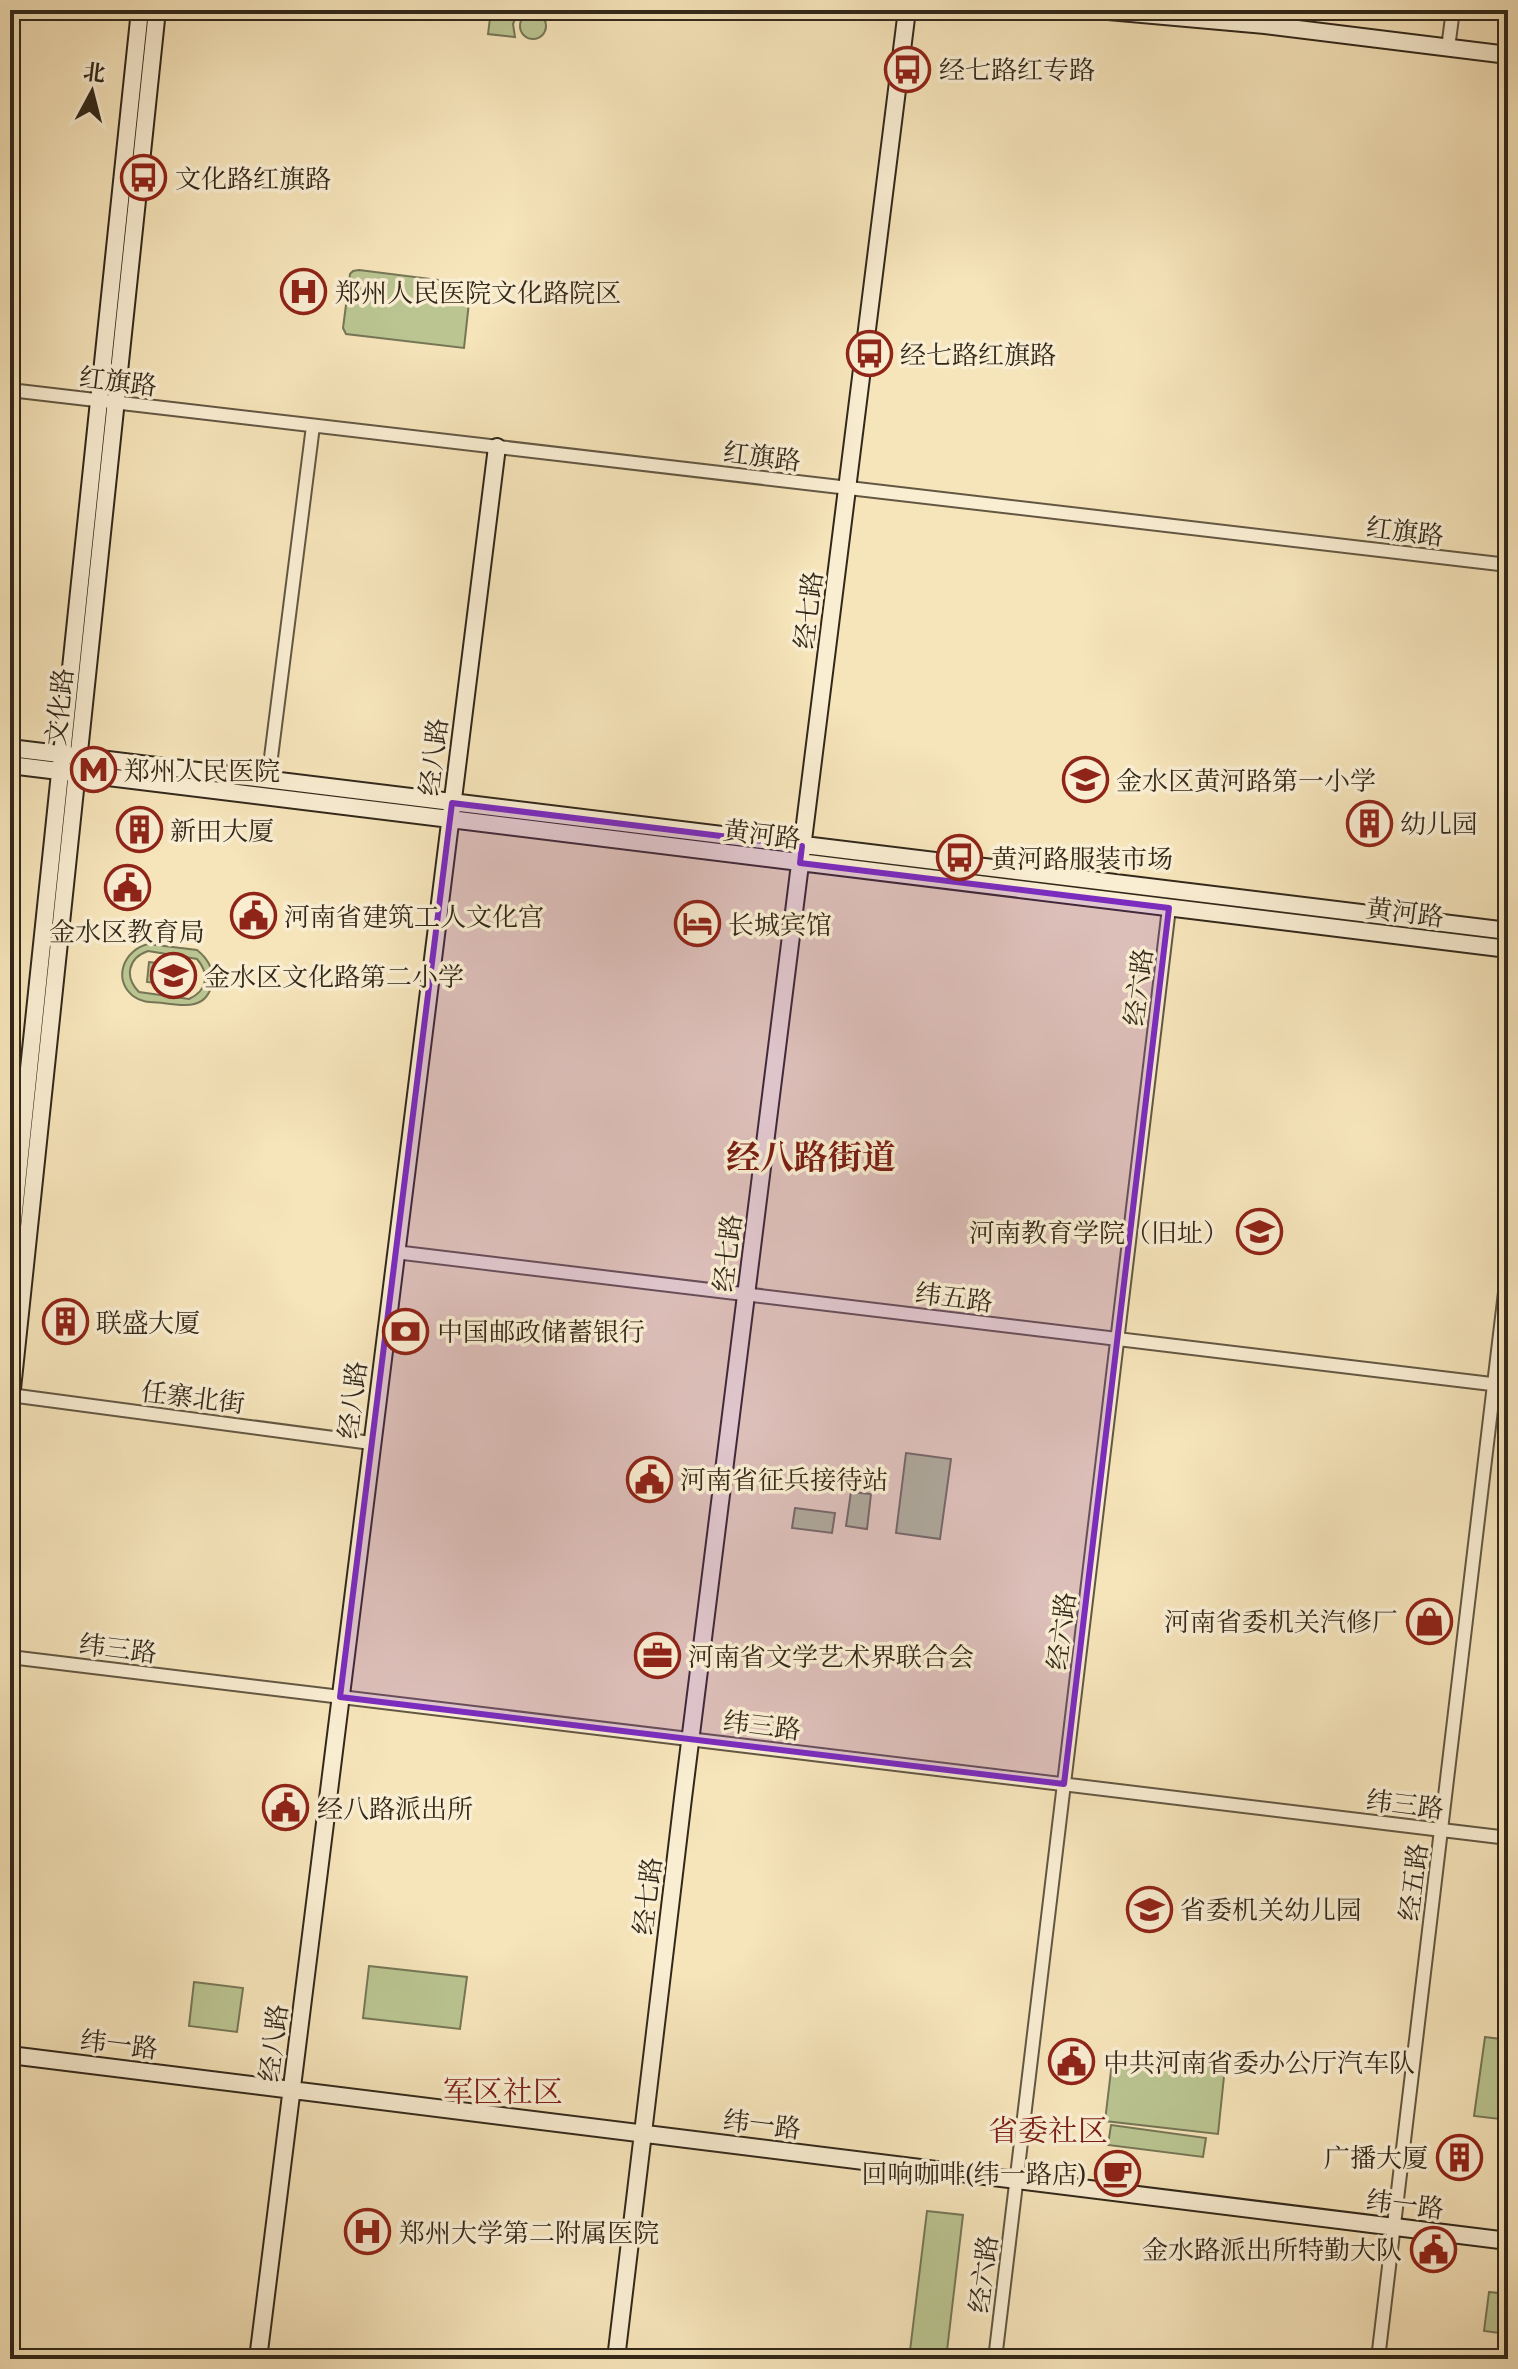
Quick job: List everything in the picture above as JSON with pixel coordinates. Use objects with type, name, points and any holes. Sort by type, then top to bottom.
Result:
[{"type":"street","name":"文化路","points":[[10,1400],[69,764],[107,402],[140,10]]},
{"type":"street","name":"文化路","points":[[107,402],[157,10]]},
{"type":"street","name":"经七路","points":[[616,2359],[690,1739],[907,10]]},
{"type":"street","points":[[1097,10],[1265,25],[1508,55]]},
{"type":"street","points":[[1448,48],[1453,10]]},
{"type":"street","name":"红旗路","points":[[10,390],[1508,565]]},
{"type":"street","points":[[268,781],[313,426]]},
{"type":"street","name":"经八路","points":[[258,2359],[497,447]]},
{"type":"street","name":"黄河路","points":[[10,748],[69,764],[451,812],[800,863],[1508,949]]},
{"type":"street","name":"文化路","points":[[10,1250],[69,764]]},
{"type":"street","name":"黄河路","points":[[10,765],[69,764],[268,781],[451,812],[802,846],[1508,931]]},
{"type":"street","name":"经六路","points":[[995,2359],[1169,908]]},
{"type":"street","name":"纬五路","points":[[395,1252],[1508,1386]]},
{"type":"street","name":"经五路","points":[[1378,2359],[1508,1267]]},
{"type":"street","name":"任寨北街","points":[[10,1400],[371,1443]]},
{"type":"street","name":"纬三路","points":[[10,1657],[1508,1838]]},
{"type":"street","name":"纬一路","points":[[10,2055],[1508,2241]]},
{"type":"highlighted area","points":[[452,803],[802,846],[800,863],[1169,908],[1064,1784],[340,1697]]},
{"type":"green space","points":[[491,10],[518,12],[513,24],[515,37],[488,34]]},
{"type":"green space","points":[[533,13],[542,17],[546,26],[542,35],[533,39],[524,35],[520,26],[524,17]]},
{"type":"green space","points":[[359,270],[471,284],[464,348],[346,334],[343,328],[350,274]]},
{"type":"green space","points":[[148,944],[197,950],[207,960],[212,972],[206,998],[194,1004],[179,1005],[144,1001],[133,996],[123,982],[122,974],[127,959]],"holes":[[[148,951],[197,959],[204,970],[205,982],[200,991],[189,999],[139,992],[131,980],[132,963]]]},
{"type":"green space","points":[[149,962],[189,967],[186,987],[147,982]]},
{"type":"green space","points":[[906,1453],[951,1459],[940,1539],[896,1533]]},
{"type":"green space","points":[[851,1492],[871,1494],[867,1529],[846,1526]]},
{"type":"green space","points":[[795,1508],[835,1513],[832,1533],[792,1528]]},
{"type":"green space","points":[[369,1966],[467,1977],[460,2029],[363,2018]]},
{"type":"green space","points":[[194,1982],[243,1988],[237,2032],[189,2026]]},
{"type":"green space","points":[[1485,2037],[1508,2040],[1508,2120],[1474,2116]]},
{"type":"green space","points":[[1113,2054],[1225,2067],[1218,2134],[1105,2121]]},
{"type":"green space","points":[[1111,2125],[1206,2138],[1203,2157],[1108,2145]]},
{"type":"green space","points":[[927,2211],[963,2215],[946,2359],[909,2359]]},
{"type":"green space","points":[[1489,2292],[1508,2294],[1508,2334],[1484,2331]]},
{"type":"place","name":"经七路红专路","points":[[908,69]]},
{"type":"place","name":"文化路红旗路","points":[[144,178]]},
{"type":"place","name":"郑州人民医院文化路院区","points":[[304,292]]},
{"type":"place","name":"经七路红旗路","points":[[869,354]]},
{"type":"place","name":"郑州人民医院","points":[[93,770]]},
{"type":"place","name":"金水区黄河路第一小学","points":[[1085,780]]},
{"type":"place","name":"幼儿园","points":[[1369,823]]},
{"type":"place","name":"新田大厦","points":[[139,830]]},
{"type":"place","name":"黄河路服装市场","points":[[960,858]]},
{"type":"place","name":"金水区教育局","points":[[127,888]]},
{"type":"place","name":"河南省建筑工人文化宫","points":[[253,916]]},
{"type":"place","name":"长城宾馆","points":[[697,924]]},
{"type":"place","name":"金水区文化路第二小学","points":[[173,976]]},
{"type":"place","name":"河南教育学院（旧址）","points":[[1260,1232]]},
{"type":"place","name":"联盛大厦","points":[[65,1322]]},
{"type":"place","name":"中国邮政储蓄银行","points":[[406,1331]]},
{"type":"place","name":"河南省征兵接待站","points":[[649,1479]]},
{"type":"place","name":"河南省委机关汽修厂","points":[[1429,1621]]},
{"type":"place","name":"河南省文学艺术界联合会","points":[[657,1656]]},
{"type":"place","name":"经八路派出所","points":[[286,1808]]},
{"type":"place","name":"省委机关幼儿园","points":[[1149,1909]]},
{"type":"place","name":"中共河南省委办公厅汽车队","points":[[1072,2062]]},
{"type":"place","name":"广播大厦","points":[[1459,2157]]},
{"type":"place","name":"回响咖啡(纬一路店)","points":[[1117,2173]]},
{"type":"place","name":"郑州大学第二附属医院","points":[[368,2232]]},
{"type":"place","name":"金水路派出所特勤大队","points":[[1433,2249]]},
{"type":"district","name":"经八路街道","points":[[811,1156]]},
{"type":"district","name":"军区社区","points":[[503,2091]]},
{"type":"district","name":"省委社区","points":[[1048,2130]]}]
